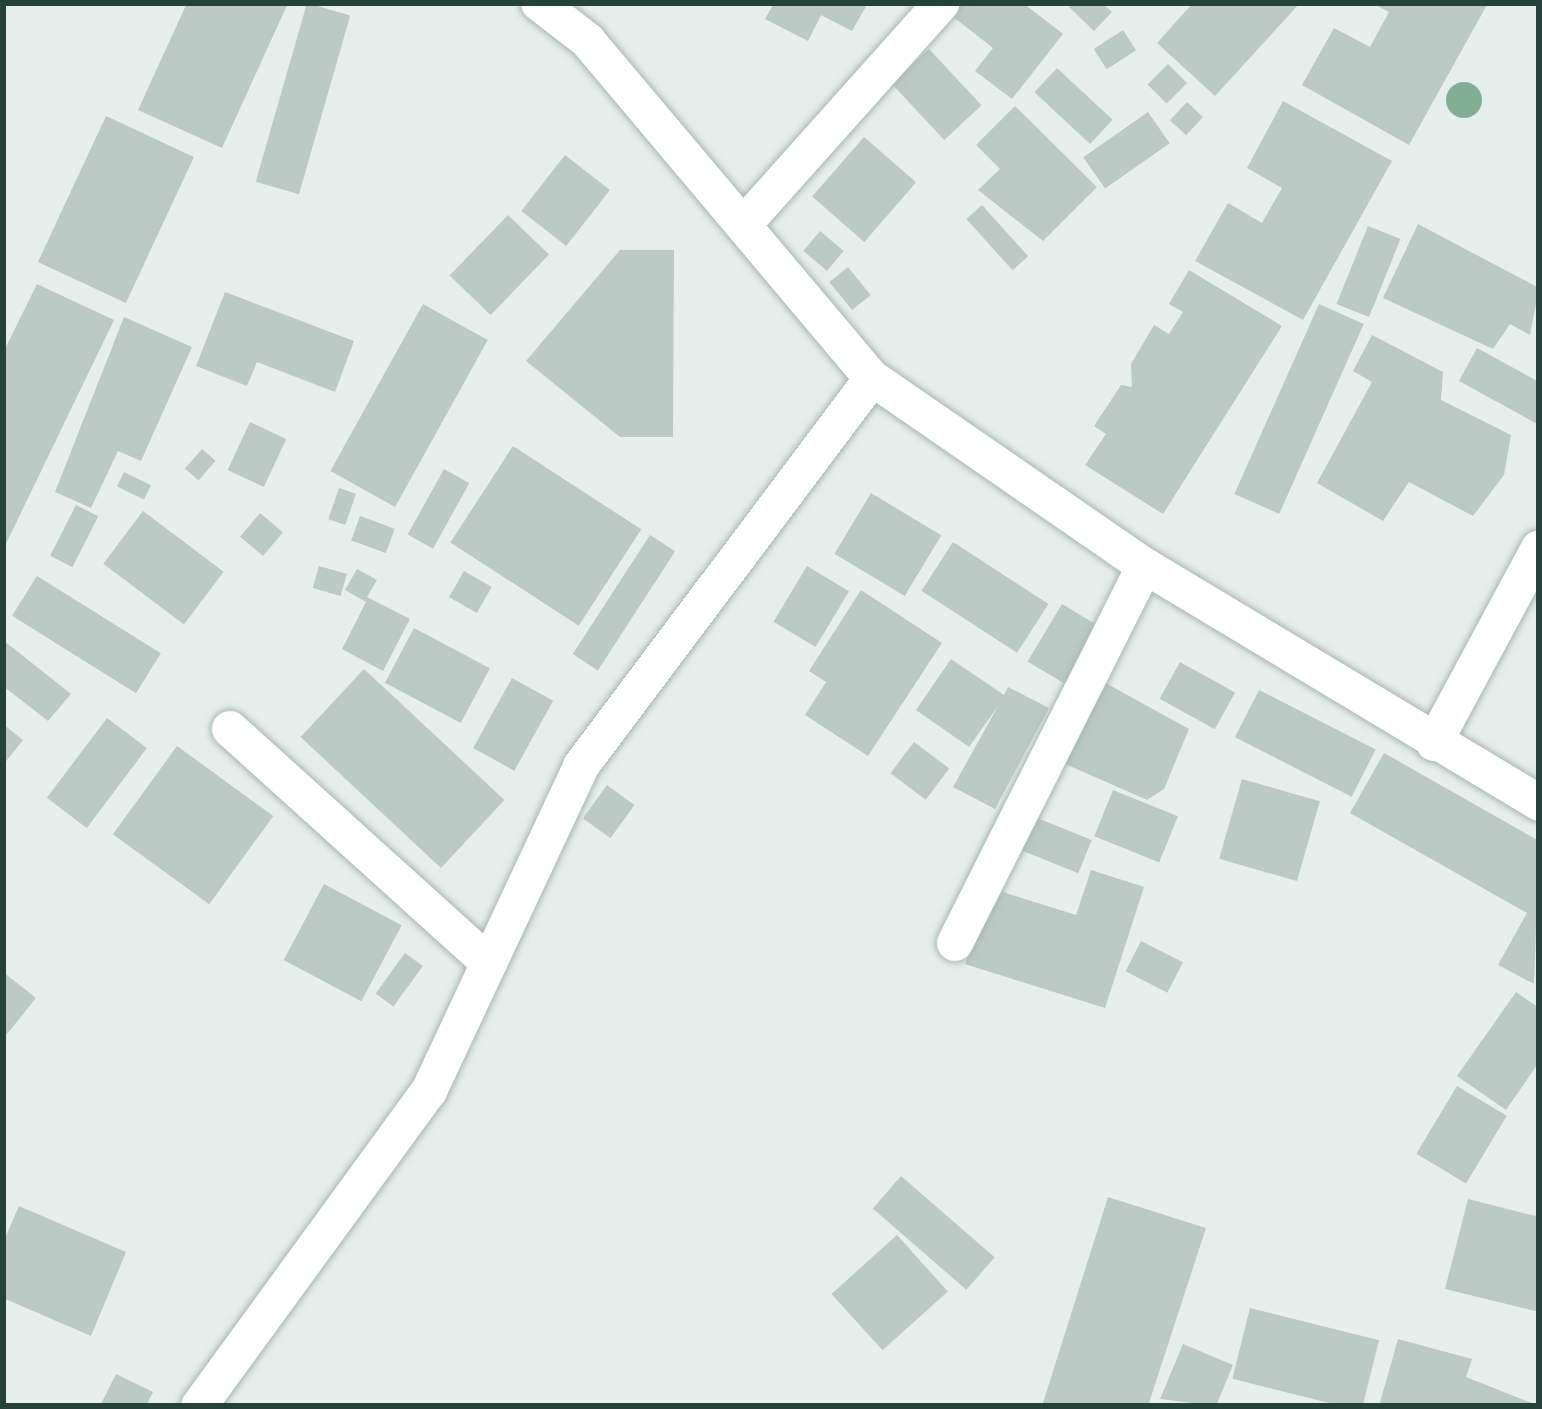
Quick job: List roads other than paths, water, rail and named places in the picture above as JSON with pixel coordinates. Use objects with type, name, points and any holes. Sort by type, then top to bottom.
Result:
[{"type":"street","points":[[539,3],[587,40],[872,378],[1145,566],[1539,802]]},
{"type":"street","points":[[745,223],[942,3]]},
{"type":"street","points":[[199,1406],[429,1090],[581,766],[872,378]]},
{"type":"street","points":[[1434,743],[1539,548]]},
{"type":"street","points":[[955,943],[1145,566]]},
{"type":"street","points":[[230,729],[489,963]]}]
